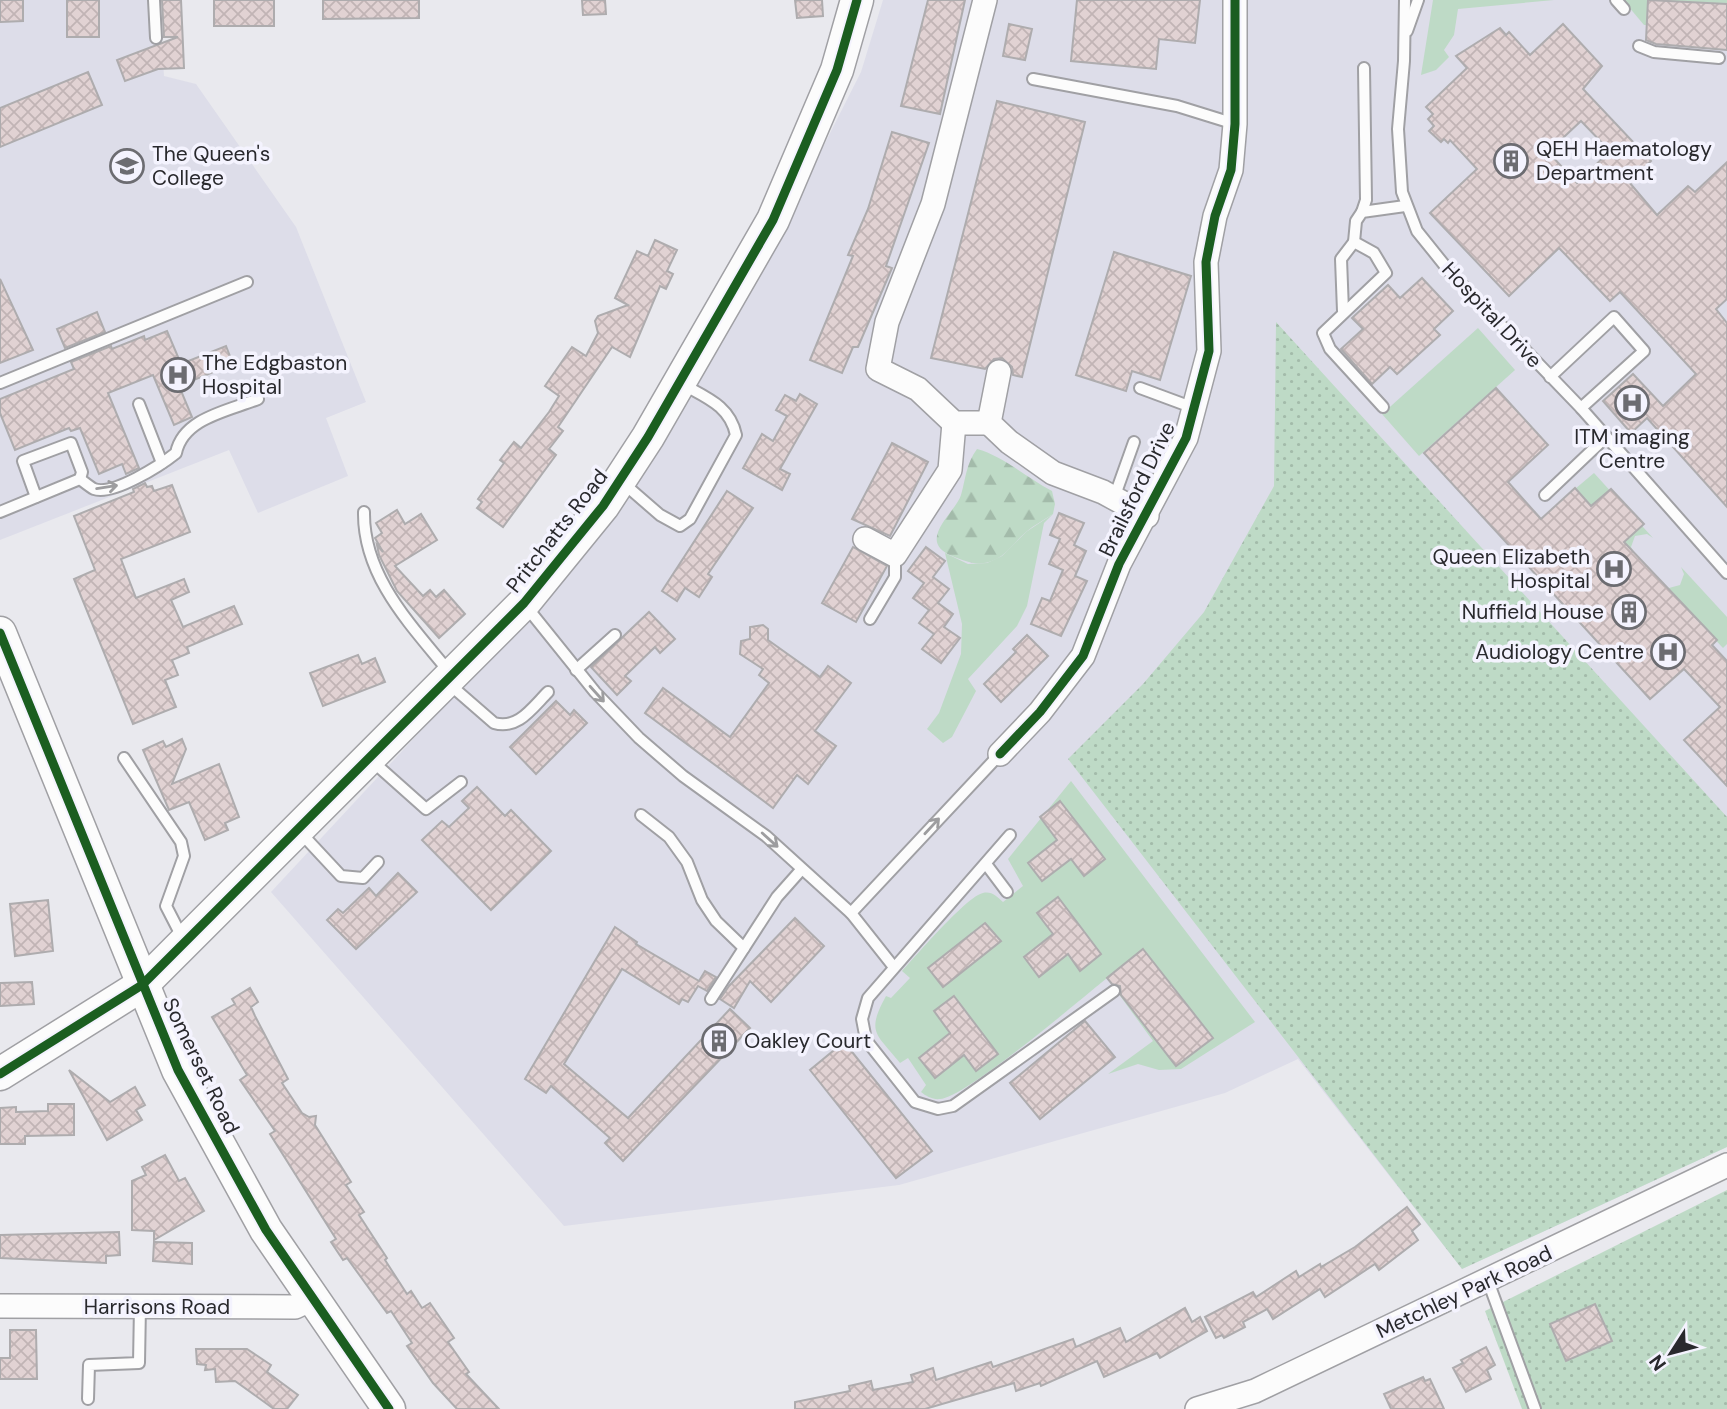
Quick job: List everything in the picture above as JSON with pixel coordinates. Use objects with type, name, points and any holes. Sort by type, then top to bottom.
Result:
[{"type":"street","name":"Pritchatts Road","points":[[0,1074],[142,985],[186,944],[524,603],[603,506],[680,382],[773,220],[836,70],[857,0]]},
{"type":"street","points":[[985,0],[933,204],[887,321],[878,369],[918,389],[954,423],[989,423],[1009,442],[1053,473],[1114,498],[1147,516]]},
{"type":"street","name":"Brailsford Drive","points":[[1000,754],[1040,712],[1083,656],[1119,564],[1147,516],[1186,438],[1209,351],[1206,262],[1215,216],[1231,170],[1235,124],[1235,0]]},
{"type":"street","points":[[989,423],[999,372]]},
{"type":"street","points":[[865,539],[895,555],[950,470],[954,423]]},
{"type":"street","name":"Somerset Road","points":[[0,634],[178,1070],[266,1230],[389,1409]]},
{"type":"street","name":"Metchley Park Road","points":[[1208,1408],[1255,1391],[1727,1165]]},
{"type":"street","name":"Harrisons Road","points":[[0,1306],[295,1307],[312,1299]]},
{"type":"lane","points":[[154,0],[156,38]]},
{"type":"lane","points":[[1405,0],[1405,37]]},
{"type":"lane","name":"Hospital Drive","points":[[1418,0],[1405,37],[1398,129],[1405,206],[1423,241],[1581,408],[1727,573]]},
{"type":"lane","points":[[1639,46],[1654,52],[1719,58]]},
{"type":"lane","points":[[1343,311],[1340,260],[1354,242],[1356,221],[1366,200],[1364,68]]},
{"type":"lane","points":[[1033,79],[1177,106],[1235,124]]},
{"type":"lane","points":[[1362,212],[1405,206]]},
{"type":"lane","points":[[1354,242],[1374,253],[1386,273],[1377,285],[1325,328],[1325,343],[1383,407]]},
{"type":"lane","points":[[0,383],[247,282]]},
{"type":"lane","points":[[1550,377],[1614,317],[1644,351],[1581,408]]},
{"type":"lane","points":[[620,480],[680,526],[690,519],[736,435],[734,422],[726,409],[680,382]]},
{"type":"lane","points":[[1140,388],[1194,408]]},
{"type":"lane","points":[[80,479],[95,489],[111,490],[162,464],[176,453],[178,442],[193,425],[258,399]]},
{"type":"lane","points":[[139,404],[162,464]]},
{"type":"lane","points":[[1545,495],[1606,437]]},
{"type":"lane","points":[[1114,498],[1134,442]]},
{"type":"lane","points":[[36,497],[23,461],[71,443],[82,472],[80,479]]},
{"type":"lane","points":[[0,512],[80,479]]},
{"type":"lane","points":[[364,512],[364,529],[373,567],[449,678],[494,723],[503,726],[516,723],[548,692]]},
{"type":"lane","points":[[870,619],[895,577],[895,555]]},
{"type":"lane","points":[[524,603],[576,670],[639,738],[682,776],[766,836],[851,913],[893,966]]},
{"type":"lane","points":[[576,670],[615,635]]},
{"type":"lane","points":[[851,913],[1000,754]]},
{"type":"lane","points":[[124,758],[181,842],[184,856],[166,906],[169,917],[186,944]]},
{"type":"lane","points":[[369,758],[426,809],[461,782]]},
{"type":"lane","points":[[641,815],[669,837],[687,862],[702,901],[716,921],[744,948]]},
{"type":"lane","points":[[298,830],[341,876],[363,878],[378,862]]},
{"type":"lane","points":[[1010,835],[893,966],[868,998],[862,1019],[866,1040],[915,1102],[938,1109],[953,1106],[969,1097],[1114,991]]},
{"type":"lane","points":[[986,864],[1007,892]]},
{"type":"lane","points":[[711,999],[777,897],[801,870]]},
{"type":"lane","points":[[1488,1281],[1535,1409]]},
{"type":"lane","points":[[88,1399],[89,1365],[139,1363],[140,1307]]},
{"type":"shaded area","points":[[0,0],[159,0],[164,76],[196,84],[296,227],[366,402],[326,418],[348,476],[258,513],[229,450],[0,540]]},
{"type":"shaded area","points":[[883,0],[1727,0],[1727,1147],[1462,1269],[1298,1059],[1225,1093],[899,1185],[564,1226],[271,892],[471,677],[783,226],[861,72]]},
{"type":"green space","points":[[1433,0],[1554,0],[1458,9],[1454,35],[1444,50],[1449,57],[1436,70],[1421,75]]},
{"type":"green space","points":[[1623,0],[1727,0],[1727,26],[1644,25]]},
{"type":"green space","points":[[1276,322],[1727,817],[1727,1147],[1462,1269],[1068,759],[1143,684],[1204,612],[1274,486]]},
{"type":"green space","points":[[1478,328],[1515,370],[1419,456],[1382,414]]},
{"type":"green space","points":[[977,449],[1006,462],[1052,491],[1055,504],[1053,514],[1029,529],[1005,553],[995,560],[979,563],[952,556],[937,543],[941,526],[961,495],[968,465]]},
{"type":"green space","points":[[1594,473],[1653,538],[1647,534],[1635,536],[1631,547],[1635,554],[1575,489]]},
{"type":"green space","points":[[1053,514],[1044,523],[1027,606],[1017,626],[968,679],[976,691],[952,737],[943,743],[927,729],[939,713],[961,654],[962,624],[945,553],[968,564],[987,563],[1002,556],[1026,532]]},
{"type":"green space","points":[[1681,567],[1727,617],[1727,644],[1723,648],[1663,584],[1669,588],[1680,585],[1684,574]]},
{"type":"green space","points":[[1071,781],[1255,1022],[1181,1069],[1159,1070],[1138,1064],[1108,1074],[1153,1041],[1107,978],[973,1083],[940,1099],[930,1097],[921,1092],[926,1085],[908,1058],[900,1063],[876,1032],[876,1018],[880,1008],[886,996],[891,998],[910,978],[902,971],[966,904],[983,893],[994,895],[1003,902],[1023,886],[1008,859]]},
{"type":"green space","points":[[1727,1190],[1727,1409],[1522,1409],[1485,1311]]},
{"type":"building","points":[[0,0],[23,0],[23,21],[0,22]]},
{"type":"building","points":[[67,0],[99,0],[99,37],[67,37]]},
{"type":"building","points":[[162,0],[181,0],[184,68],[158,69],[125,81],[117,60],[178,37],[164,37]]},
{"type":"building","points":[[214,0],[274,0],[274,26],[214,26]]},
{"type":"building","points":[[323,0],[419,0],[419,18],[323,19]]},
{"type":"building","points":[[582,0],[605,0],[606,14],[583,15]]},
{"type":"building","points":[[795,0],[822,0],[823,16],[797,18]]},
{"type":"building","points":[[928,0],[965,0],[940,114],[901,106]]},
{"type":"building","points":[[1077,0],[1200,0],[1195,43],[1159,39],[1156,69],[1071,61]]},
{"type":"building","points":[[1648,0],[1727,4],[1727,50],[1656,44],[1646,40]]},
{"type":"building","points":[[1009,24],[1032,29],[1025,60],[1003,56]]},
{"type":"building","points":[[1563,24],[1602,66],[1583,89],[1651,161],[1629,182],[1657,215],[1688,186],[1695,192],[1727,162],[1727,299],[1716,309],[1727,323],[1727,507],[1647,418],[1631,433],[1603,401],[1633,374],[1663,406],[1696,374],[1620,292],[1610,301],[1559,248],[1509,296],[1430,213],[1477,169],[1450,140],[1448,143],[1444,139],[1441,142],[1429,131],[1434,126],[1428,119],[1433,114],[1426,107],[1467,68],[1456,56],[1500,28],[1506,35],[1509,32],[1530,55]],"holes":[[[1581,121],[1610,151],[1577,183],[1548,152]]]},
{"type":"building","points":[[88,72],[102,105],[0,147],[0,108]]},
{"type":"building","points":[[997,101],[1085,122],[1022,377],[1013,375],[1012,367],[1002,358],[994,359],[985,369],[931,358]]},
{"type":"building","points":[[892,132],[929,143],[886,266],[892,268],[858,347],[853,347],[842,373],[810,360],[853,256],[848,255],[868,209]]},
{"type":"building","points":[[655,240],[677,250],[667,271],[673,274],[666,289],[660,286],[630,357],[612,347],[558,427],[563,431],[549,449],[556,455],[503,527],[477,508],[482,502],[478,499],[504,463],[500,460],[514,442],[521,448],[559,396],[545,386],[572,347],[586,356],[598,333],[595,321],[598,316],[628,305],[615,298],[637,251],[648,256]]},
{"type":"building","points":[[1114,252],[1191,276],[1160,380],[1132,371],[1126,391],[1076,375]]},
{"type":"building","points":[[1422,278],[1453,311],[1434,329],[1440,335],[1397,374],[1390,367],[1372,384],[1341,349],[1363,329],[1352,318],[1388,285],[1400,298]]},
{"type":"building","points":[[0,279],[33,350],[0,363]]},
{"type":"building","points":[[97,312],[105,332],[65,348],[57,329]]},
{"type":"building","points":[[167,331],[181,364],[226,346],[233,364],[179,386],[192,417],[174,425],[153,375],[108,393],[139,468],[126,474],[122,464],[99,474],[80,428],[71,431],[69,428],[15,450],[0,413],[0,399],[74,369],[71,362],[111,346],[112,349],[144,336],[145,340]]},
{"type":"building","points":[[1496,388],[1548,445],[1508,482],[1541,519],[1575,488],[1591,506],[1611,489],[1644,524],[1624,542],[1717,640],[1712,645],[1727,661],[1727,786],[1684,740],[1720,707],[1684,669],[1650,699],[1424,453]]},
{"type":"building","points":[[800,394],[817,404],[780,469],[790,474],[782,490],[743,468],[762,434],[773,441],[787,416],[776,410],[785,395],[796,401]]},
{"type":"building","points":[[892,443],[928,462],[890,536],[852,519]]},
{"type":"building","points":[[145,483],[147,487],[152,486],[154,491],[172,485],[190,532],[121,559],[136,598],[184,579],[189,592],[171,600],[183,627],[234,606],[242,624],[187,647],[189,653],[172,660],[178,675],[165,680],[176,707],[133,724],[74,579],[95,570],[74,516],[134,492],[133,489]]},
{"type":"building","points":[[727,491],[753,508],[708,574],[712,577],[699,597],[685,588],[677,601],[662,591]]},
{"type":"building","points":[[397,510],[405,524],[421,514],[437,540],[395,566],[423,596],[430,590],[436,597],[444,590],[465,614],[439,638],[397,591],[379,555],[377,545],[383,552],[375,538],[382,533],[376,523]]},
{"type":"building","points":[[1059,513],[1084,523],[1074,545],[1086,551],[1075,576],[1087,581],[1061,636],[1031,624],[1042,598],[1050,601],[1063,570],[1049,564],[1060,539],[1050,535]]},
{"type":"building","points":[[853,547],[887,566],[856,622],[822,603]]},
{"type":"building","points":[[926,547],[945,561],[933,577],[949,589],[938,603],[953,614],[944,627],[960,638],[941,663],[922,649],[934,634],[919,623],[929,610],[913,598],[924,583],[908,571]]},
{"type":"building","points":[[649,612],[675,639],[660,653],[655,647],[625,676],[631,681],[617,695],[591,667]]},
{"type":"building","points":[[763,625],[768,629],[768,640],[820,677],[828,666],[851,683],[815,731],[836,746],[808,784],[797,775],[773,808],[645,713],[663,688],[730,737],[769,683],[759,675],[763,669],[740,654],[741,641],[750,639],[750,627]]},
{"type":"building","points":[[1027,635],[1048,656],[1001,702],[984,684],[1016,652],[1013,649]]},
{"type":"building","points":[[358,655],[362,664],[375,658],[385,682],[323,706],[310,673]]},
{"type":"building","points":[[556,701],[570,715],[574,710],[587,723],[536,774],[510,747]]},
{"type":"building","points":[[182,739],[186,749],[172,784],[219,764],[239,817],[225,823],[228,830],[205,840],[189,802],[169,810],[143,750],[163,741],[166,747]]},
{"type":"building","points":[[477,787],[505,816],[511,810],[551,851],[491,910],[422,840],[442,821],[449,827],[469,808],[462,801]]},
{"type":"building","points":[[1060,801],[1105,859],[1084,876],[1071,859],[1042,881],[1028,863],[1057,840],[1040,817]]},
{"type":"building","points":[[398,873],[417,892],[356,949],[327,920],[338,909],[343,913],[369,888],[376,896]]},
{"type":"building","points":[[1058,897],[1101,954],[1080,971],[1068,954],[1039,977],[1024,957],[1053,934],[1037,913]]},
{"type":"building","points":[[48,900],[53,951],[15,956],[10,904]]},
{"type":"building","points":[[795,918],[824,946],[771,1002],[750,981],[734,1008],[720,999],[729,986]]},
{"type":"building","points":[[985,923],[1001,941],[943,987],[928,968]]},
{"type":"building","name":"Oakley Court","points":[[615,927],[637,942],[636,944],[699,981],[705,971],[716,977],[707,991],[698,986],[688,1002],[682,999],[679,1004],[622,969],[564,1064],[628,1118],[730,1009],[750,1028],[623,1161],[605,1143],[610,1138],[551,1086],[546,1093],[525,1079]]},
{"type":"building","points":[[1143,949],[1213,1038],[1176,1066],[1121,995],[1120,986],[1112,984],[1107,978]]},
{"type":"building","points":[[32,982],[34,1004],[0,1006],[0,983]]},
{"type":"building","points":[[250,988],[258,1002],[251,1007],[288,1079],[282,1083],[302,1113],[309,1117],[316,1116],[315,1125],[351,1182],[346,1185],[364,1212],[359,1215],[387,1258],[385,1260],[407,1294],[411,1291],[422,1308],[430,1303],[454,1338],[448,1342],[469,1372],[466,1374],[499,1409],[457,1409],[433,1383],[407,1346],[412,1343],[391,1311],[387,1313],[347,1258],[343,1260],[331,1242],[336,1239],[270,1134],[275,1131],[240,1080],[247,1075],[212,1017],[235,1004],[232,999]]},
{"type":"building","points":[[954,996],[998,1054],[976,1071],[964,1055],[935,1078],[919,1058],[950,1033],[934,1011]]},
{"type":"building","points":[[1085,1021],[1115,1057],[1040,1119],[1010,1083]]},
{"type":"building","points":[[844,1042],[932,1151],[896,1178],[810,1070]]},
{"type":"building","points":[[69,1070],[110,1102],[135,1087],[145,1105],[136,1110],[142,1120],[107,1140]]},
{"type":"building","points":[[48,1104],[74,1104],[74,1135],[25,1136],[25,1144],[0,1144],[0,1108],[16,1107],[16,1112],[48,1111]]},
{"type":"building","points":[[165,1155],[179,1181],[185,1178],[204,1211],[154,1240],[154,1231],[132,1230],[132,1181],[146,1175],[142,1167]]},
{"type":"building","points":[[1407,1207],[1420,1224],[1412,1231],[1418,1240],[1379,1270],[1375,1264],[1325,1297],[1320,1289],[1273,1319],[1267,1309],[1243,1322],[1245,1327],[1224,1338],[1222,1335],[1216,1338],[1205,1317],[1253,1292],[1256,1297],[1296,1271],[1299,1277],[1320,1264],[1321,1267],[1355,1247]]},
{"type":"building","points":[[119,1232],[120,1255],[106,1256],[106,1263],[0,1258],[0,1235]]},
{"type":"building","points":[[154,1242],[192,1243],[192,1264],[153,1261]]},
{"type":"building","points":[[1595,1304],[1612,1341],[1566,1361],[1550,1324]]},
{"type":"building","points":[[1185,1308],[1192,1322],[1200,1317],[1207,1331],[1160,1358],[1157,1353],[1104,1377],[1097,1361],[1041,1386],[1040,1383],[1016,1391],[1014,1383],[925,1409],[795,1409],[795,1402],[850,1391],[849,1386],[871,1381],[873,1390],[913,1382],[911,1375],[933,1368],[936,1380],[991,1362],[993,1367],[1073,1339],[1076,1347],[1120,1328],[1126,1342]]},
{"type":"building","points":[[10,1330],[36,1330],[37,1379],[0,1379],[0,1358],[10,1358]]},
{"type":"building","points":[[1486,1347],[1495,1365],[1487,1370],[1491,1379],[1466,1392],[1453,1368],[1463,1363],[1461,1360]]},
{"type":"building","points":[[196,1349],[247,1349],[271,1365],[267,1372],[298,1395],[287,1409],[274,1409],[235,1381],[216,1382],[215,1369],[205,1370],[206,1365],[197,1364]]},
{"type":"building","points":[[1423,1377],[1425,1381],[1430,1379],[1444,1409],[1391,1409],[1384,1394]]},
{"type":"cycle path","points":[[0,1074],[142,985],[524,603],[603,506],[648,437],[773,220],[837,70],[857,0]]},
{"type":"cycle path","points":[[1000,754],[1040,712],[1083,656],[1119,564],[1186,438],[1209,351],[1206,262],[1215,216],[1231,170],[1235,124],[1235,0]]},
{"type":"cycle path","points":[[0,633],[178,1070],[266,1230],[389,1409]]},
{"type":"place","name":"QEH Haematology Department","points":[[1511,161]]},
{"type":"place","name":"The Queen's College","points":[[127,166]]},
{"type":"place","name":"The Edgbaston Hospital","points":[[178,375]]},
{"type":"place","name":"ITM imaging Centre","points":[[1632,403]]},
{"type":"place","name":"Queen Elizabeth Hospital","points":[[1614,569]]},
{"type":"place","name":"Nuffield House","points":[[1629,612]]},
{"type":"place","name":"Audiology Centre","points":[[1668,652]]},
{"type":"place","name":"Oakley Court","points":[[719,1041]]}]
